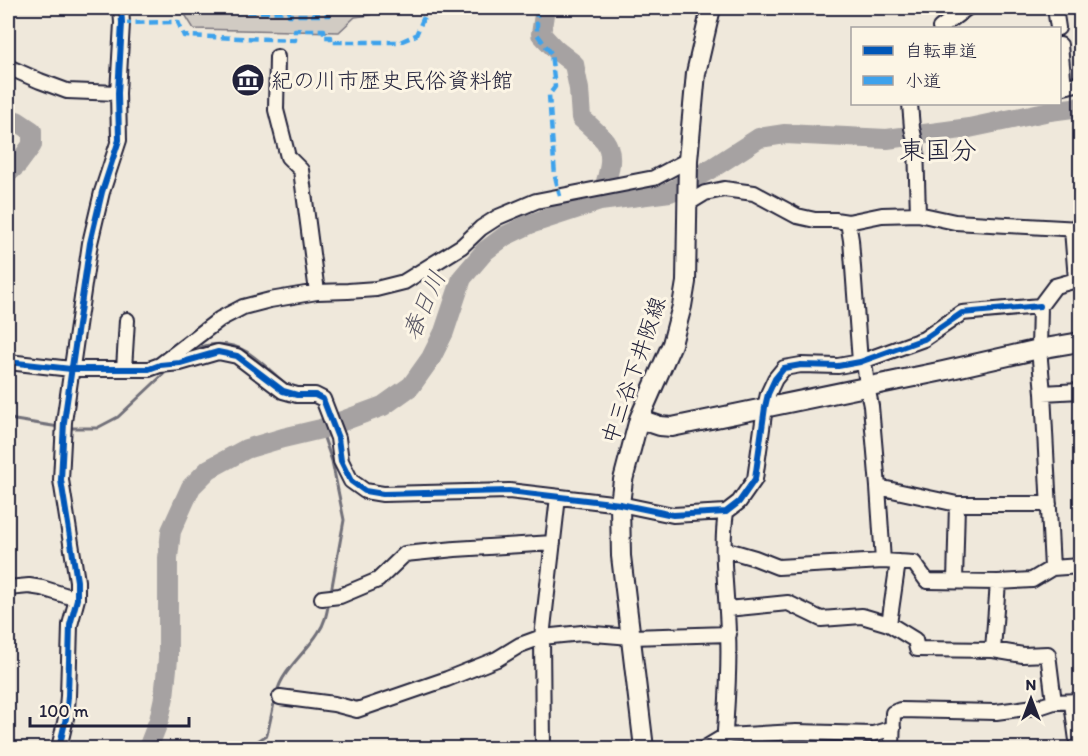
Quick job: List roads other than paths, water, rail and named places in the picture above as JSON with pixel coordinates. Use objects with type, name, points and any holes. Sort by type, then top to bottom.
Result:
[{"type":"main road","name":"中三谷下井阪線","points":[[644,748],[621,556],[620,504],[624,472],[639,419],[672,344],[682,306],[686,282],[688,164],[696,73],[711,8]]},
{"type":"main road","points":[[639,419],[660,426],[672,427],[1080,342]]},
{"type":"street","points":[[59,748],[67,707],[70,625],[77,599],[77,581],[61,480],[63,427],[90,243],[102,192],[119,140],[121,8]]},
{"type":"street","points":[[941,27],[967,8]]},
{"type":"street","points":[[1055,8],[1058,27]]},
{"type":"street","points":[[276,57],[276,110],[288,157],[301,171],[317,292]]},
{"type":"street","points":[[8,67],[67,91],[118,93]]},
{"type":"street","points":[[1062,88],[1080,83]]},
{"type":"street","points":[[910,105],[916,145],[918,214]]},
{"type":"street","points":[[8,362],[71,369],[149,369],[160,364],[220,319],[243,307],[317,292],[376,288],[404,282],[462,246],[481,228],[498,217],[536,201],[654,178],[688,164]]},
{"type":"street","points":[[687,202],[705,193],[724,189],[754,193],[797,216],[815,220],[848,222],[882,215],[918,214],[955,222],[1076,229],[1078,279],[1055,286],[1040,306],[1039,349],[1052,568]]},
{"type":"street","points":[[848,222],[862,362],[871,406],[878,487],[890,561],[889,624]]},
{"type":"street","points":[[160,364],[180,363],[218,352],[237,356],[283,391],[297,395],[315,395],[323,399],[338,438],[341,461],[351,481],[365,491],[383,494],[509,491],[620,504],[673,514],[726,512],[739,502],[755,479],[768,394],[774,379],[784,368],[801,365],[838,366],[862,362],[924,339],[962,313],[1040,306]]},
{"type":"street","points":[[124,369],[127,320]]},
{"type":"street","points":[[1043,393],[1080,391]]},
{"type":"street","points":[[878,487],[957,504],[1049,504]]},
{"type":"street","points":[[543,748],[542,637],[558,497]]},
{"type":"street","points":[[955,581],[957,504]]},
{"type":"street","points":[[724,742],[729,676],[723,529],[726,512]]},
{"type":"street","points":[[322,598],[340,596],[378,580],[405,554],[553,543]]},
{"type":"street","points":[[724,549],[778,567],[890,561],[914,563],[927,581],[1032,580],[1052,568],[1080,566]]},
{"type":"street","points":[[993,650],[998,582]]},
{"type":"street","points":[[8,588],[29,586],[42,588],[77,599]]},
{"type":"street","points":[[727,609],[788,603],[821,619],[862,616],[889,624],[915,640],[917,649],[993,650],[1023,655],[1048,654],[1054,702]]},
{"type":"street","points":[[280,697],[334,704],[357,710],[447,679],[497,659],[520,645],[542,637],[582,633],[631,637],[729,634]]},
{"type":"street","points":[[892,748],[893,713],[900,710],[996,712],[1042,706],[1054,702],[1076,702],[1078,748]]},
{"type":"street","points":[[705,748],[724,742],[796,732],[873,734],[893,728]]},
{"type":"waterway","points":[[545,8],[541,34],[574,64],[581,118],[605,141],[610,155],[609,171],[600,201]]},
{"type":"waterway","name":"春日川","points":[[148,748],[159,720],[164,697],[168,659],[168,558],[171,531],[191,487],[209,469],[246,449],[321,429],[383,406],[411,386],[431,358],[444,332],[462,278],[485,251],[505,236],[530,224],[600,201],[670,192],[759,138],[785,134],[887,139],[969,128],[1080,107]]},
{"type":"waterway","points":[[8,121],[17,121],[32,131],[32,145],[8,173]]},
{"type":"waterway","points":[[183,357],[197,348],[214,344],[239,348],[263,364],[288,386]]},
{"type":"waterway","points":[[69,428],[97,428],[118,417],[169,369]]},
{"type":"waterway","points":[[8,418],[59,427]]},
{"type":"waterway","points":[[321,429],[332,461],[344,520],[331,592]]},
{"type":"waterway","points":[[277,693],[284,677],[320,629],[329,601]]},
{"type":"waterway","points":[[247,748],[267,735],[275,699]]},
{"type":"place","name":"紀の川市歴史民俗資料館","points":[[248,80]]},
{"type":"district","name":"東国分","points":[[938,150]]}]
